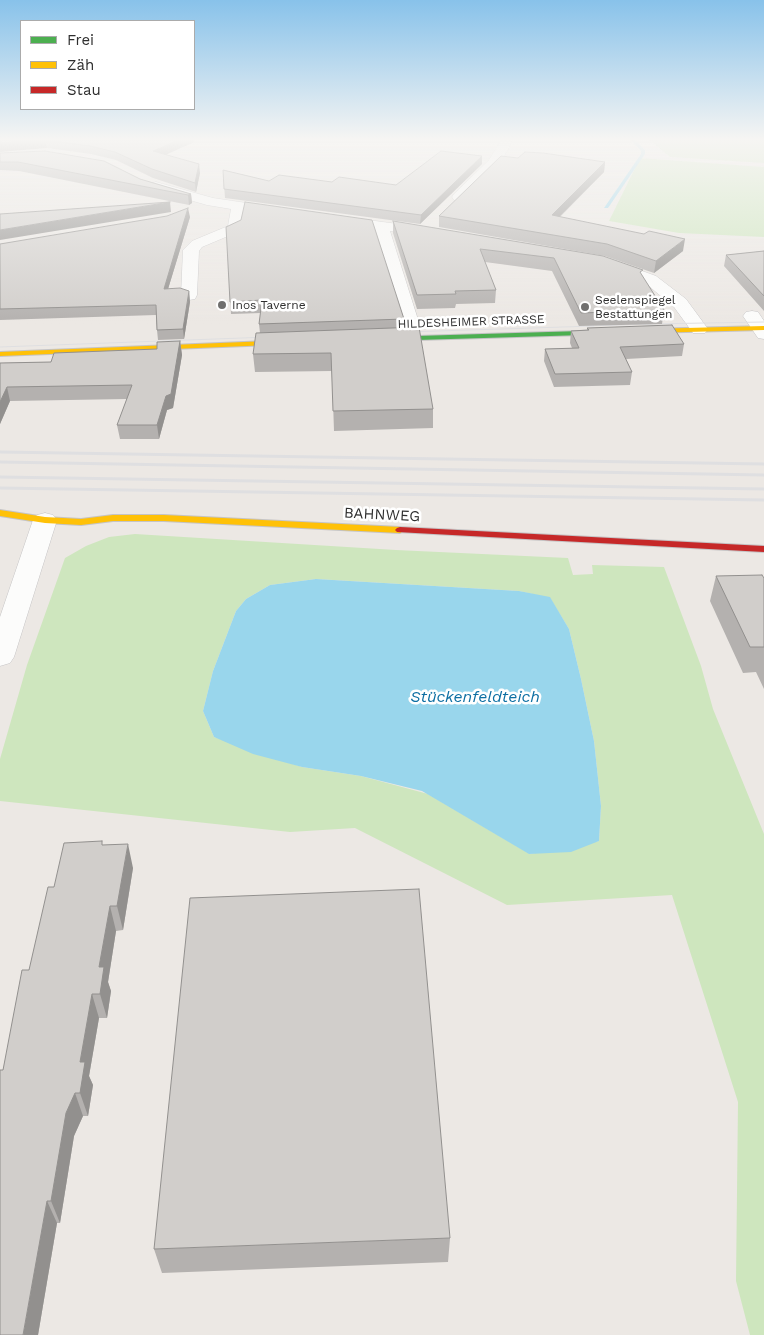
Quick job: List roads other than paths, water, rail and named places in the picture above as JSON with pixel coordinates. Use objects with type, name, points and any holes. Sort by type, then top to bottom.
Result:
[{"type":"street","points":[[205,200],[296,214]]},
{"type":"street","points":[[451,205],[456,200]]},
{"type":"street","points":[[192,210],[212,202]]},
{"type":"street","points":[[189,295],[191,250],[197,244],[226,234],[235,228],[237,211],[240,206]]},
{"type":"street","points":[[324,218],[443,234]]},
{"type":"street","points":[[424,231],[438,218]]},
{"type":"street","points":[[381,226],[411,326]]},
{"type":"street","points":[[589,260],[632,271],[650,279],[700,321]]},
{"type":"street","name":"HILDESHEIMER STRASSE","points":[[672,318],[758,323]]},
{"type":"street","name":"HILDESHEIMER STRASSE","points":[[376,339],[700,321]]},
{"type":"street","points":[[0,354],[308,342]]},
{"type":"street","name":"BAHNWEG","points":[[0,513],[45,520],[81,522],[113,518],[164,518],[764,549]]},
{"type":"street","points":[[0,657],[45,520]]},
{"type":"water","name":"Stückenfeldteich","points":[[316,579],[519,591],[550,597],[569,629],[594,741],[601,806],[599,841],[571,852],[529,854],[422,791],[361,776],[302,767],[253,754],[214,737],[203,711],[213,671],[236,611],[246,599],[270,585]]},
{"type":"waterway","points":[[606,207],[611,200]]},
{"type":"tram line","points":[[647,324],[764,322]]},
{"type":"tram line","points":[[587,326],[652,324]]},
{"type":"tram line","points":[[407,332],[594,326]]},
{"type":"tram line","points":[[0,347],[269,337]]},
{"type":"railway","points":[[0,452],[764,464]]},
{"type":"railway","points":[[0,462],[764,475]]},
{"type":"railway","points":[[0,477],[764,489]]},
{"type":"railway","points":[[0,488],[764,500]]},
{"type":"place","name":"Inos Taverne","points":[[222,305]]},
{"type":"place","name":"Seelenspiegel Bestattungen","points":[[585,307]]}]
